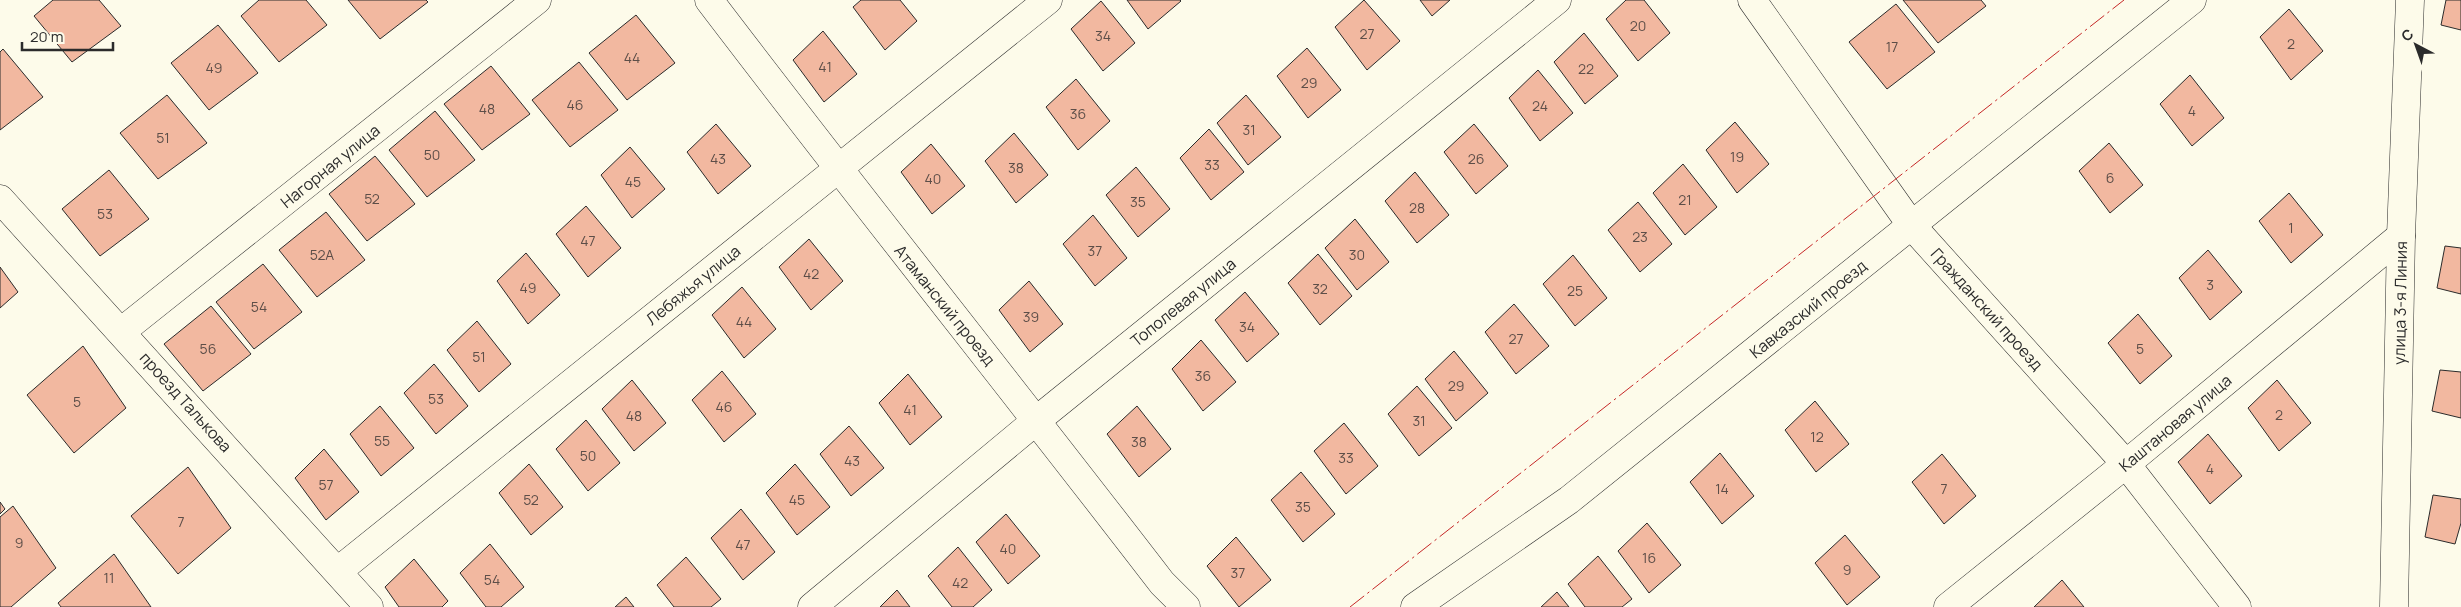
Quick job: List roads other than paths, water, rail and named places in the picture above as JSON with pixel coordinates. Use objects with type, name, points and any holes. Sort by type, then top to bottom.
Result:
[{"type":"street","name":"Нагорная улица","points":[[122,332],[537,0]]},
{"type":"street","name":"Атаманский проезд","points":[[709,0],[837,170],[1037,420],[1162,583],[1186,607]]},
{"type":"street","name":"Лебяжья улица","points":[[338,570],[1048,0]]},
{"type":"street","name":"Тополевая улица","points":[[812,607],[1037,420],[1557,0]]},
{"type":"street","name":"Гражданский проезд","points":[[1752,0],[1912,226],[2126,464],[2237,607]]},
{"type":"street","name":"Кавказский проезд","points":[[1415,607],[1569,500],[2192,0]]},
{"type":"street","name":"улица 3-я Линия","points":[[2394,607],[2401,236],[2410,0]]},
{"type":"street","name":"проезд Талькова","points":[[0,198],[338,570],[369,607]]},
{"type":"street","name":"Каштановая улица","points":[[1948,607],[2126,464],[2401,236]]}]
